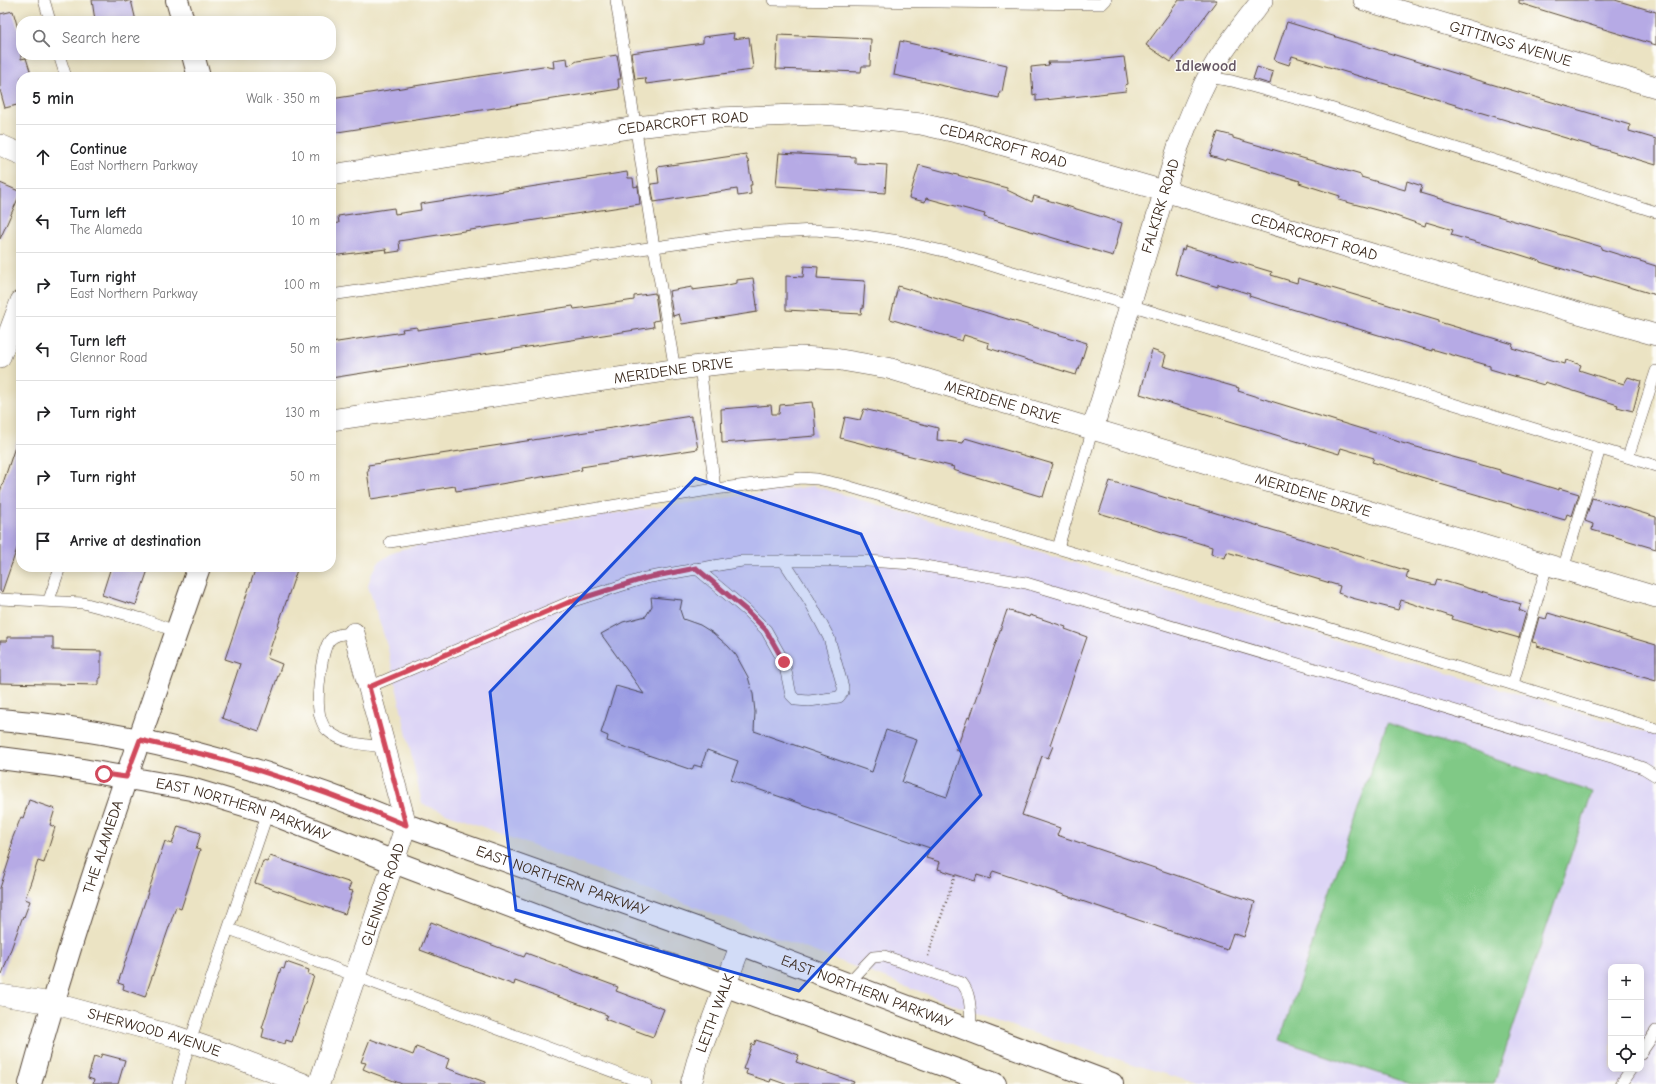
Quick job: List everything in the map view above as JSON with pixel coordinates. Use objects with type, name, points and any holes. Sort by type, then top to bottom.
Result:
[{"type":"main road","points":[[178,0],[182,16]]},
{"type":"main road","points":[[194,60],[198,72]]},
{"type":"main road","name":"THE ALAMEDA","points":[[30,1084],[52,1003],[126,777],[197,572]]},
{"type":"main road","name":"EAST NORTHERN PARKWAY","points":[[0,720],[55,725],[140,740],[215,758],[264,772],[370,810],[406,825],[741,944],[1112,1084]]},
{"type":"main road","name":"EAST NORTHERN PARKWAY","points":[[0,758],[54,765],[191,789],[268,812],[394,862],[725,986],[996,1084]]},
{"type":"street","name":"FALKIRK ROAD","points":[[1093,428],[1178,147],[1208,77],[1223,52],[1262,0]]},
{"type":"street","name":"GITTINGS AVENUE","points":[[1364,0],[1656,87]]},
{"type":"street","name":"CEDARCROFT ROAD","points":[[336,174],[636,127],[718,118],[818,114],[921,124],[965,134],[1164,191],[1375,255],[1656,335]]},
{"type":"street","points":[[0,145],[16,152]]},
{"type":"street","points":[[0,357],[16,314]]},
{"type":"street","name":"MERIDENE DRIVE","points":[[336,419],[700,366],[800,357],[835,359],[888,368],[1656,597]]},
{"type":"street","name":"GLENNOR ROAD","points":[[319,1084],[406,825],[354,633]]},
{"type":"street","name":"LEITH WALK","points":[[691,1084],[700,1055],[741,944]]},
{"type":"street","name":"SHERWOOD AVENUE","points":[[0,995],[52,1003],[190,1041],[304,1084]]},
{"type":"lane","points":[[44,0],[49,16]]},
{"type":"lane","points":[[616,0],[654,247],[675,370]]},
{"type":"lane","points":[[772,0],[1102,4],[1106,0]]},
{"type":"lane","points":[[61,60],[65,72]]},
{"type":"lane","points":[[1208,77],[1232,81],[1324,106],[1656,212]]},
{"type":"lane","points":[[336,294],[743,234],[780,231],[839,232],[899,241],[952,253],[1130,305],[1656,466]]},
{"type":"lane","points":[[700,366],[715,489]]},
{"type":"lane","points":[[1628,457],[1656,371]]},
{"type":"lane","points":[[1058,548],[1093,428]]},
{"type":"lane","points":[[1513,684],[1555,567],[1600,449]]},
{"type":"lane","points":[[390,542],[715,489],[801,478],[816,479],[840,484],[1058,548],[1513,684],[1656,729]]},
{"type":"lane","points":[[696,568],[746,610],[766,630],[784,662],[791,695],[796,700],[809,701],[839,697],[843,687],[829,638],[809,600],[783,560]]},
{"type":"lane","points":[[369,687],[567,603],[646,578],[696,568],[742,562],[783,560],[867,561],[913,564],[1026,583],[1618,759],[1643,768],[1656,776]]},
{"type":"lane","points":[[49,600],[58,572]]},
{"type":"lane","points":[[0,599],[49,600],[83,603],[143,619],[177,632]]},
{"type":"lane","points":[[354,633],[338,635],[330,639],[325,650],[319,678],[319,711],[326,730],[340,739],[359,744],[385,747]]},
{"type":"lane","points":[[178,1084],[190,1041],[268,812]]},
{"type":"lane","points":[[229,929],[646,1084]]},
{"type":"lane","points":[[841,981],[854,977],[873,957],[884,956],[962,983],[967,988],[970,1000],[972,1031]]},
{"type":"lane","points":[[1644,1049],[1656,1031]]},
{"type":"lane","points":[[1621,1084],[1628,1072]]},
{"type":"path","points":[[926,961],[955,875]]},
{"type":"highlighted area","points":[[695,478],[861,534],[981,795],[799,991],[516,910],[490,692]]},
{"type":"shaded area","points":[[814,486],[1656,735],[1656,1084],[1198,1084],[1017,1028],[422,804],[387,645],[368,586],[371,575],[379,562],[395,551],[418,545],[602,515]]},
{"type":"green space","points":[[1387,723],[1592,792],[1494,1084],[1411,1084],[1280,1040]]},
{"type":"building","points":[[92,0],[124,0],[125,2],[131,0],[135,16],[94,16]]},
{"type":"building","points":[[1179,0],[1217,0],[1171,62],[1146,45]]},
{"type":"building","points":[[1519,0],[1615,0],[1656,12],[1656,45],[1519,3]]},
{"type":"building","points":[[13,11],[16,22],[16,60],[27,60],[30,72],[16,72],[16,105],[5,108],[0,90],[0,14]]},
{"type":"building","points":[[1287,22],[1630,125],[1629,131],[1656,139],[1656,165],[1292,56],[1289,65],[1274,60]]},
{"type":"building","points":[[734,33],[733,39],[749,37],[752,70],[646,84],[645,78],[635,79],[631,53],[703,43],[703,37]]},
{"type":"building","points":[[778,35],[871,39],[870,66],[862,66],[861,72],[776,69]]},
{"type":"building","points":[[900,41],[1007,65],[1002,92],[1000,91],[999,98],[894,75]]},
{"type":"building","points":[[617,55],[621,79],[618,79],[619,89],[336,132],[336,98],[543,66],[554,68],[553,60],[567,58],[568,66],[577,61]]},
{"type":"building","points":[[1124,57],[1128,84],[1125,85],[1126,91],[1036,101],[1036,94],[1033,95],[1031,67],[1049,65],[1048,62],[1074,62]]},
{"type":"building","points":[[1257,67],[1273,72],[1270,84],[1253,79]]},
{"type":"building","points":[[1218,132],[1233,136],[1233,138],[1361,175],[1361,177],[1405,190],[1407,181],[1422,186],[1420,193],[1602,247],[1601,249],[1656,266],[1656,295],[1593,276],[1592,278],[1508,251],[1451,235],[1453,230],[1426,222],[1425,226],[1384,212],[1339,200],[1340,196],[1299,183],[1300,181],[1227,159],[1226,161],[1210,156]]},
{"type":"building","points":[[779,153],[855,157],[855,163],[887,165],[885,193],[776,186]]},
{"type":"building","points":[[746,154],[752,185],[750,185],[751,194],[738,196],[737,189],[654,202],[651,184],[659,183],[657,167]]},
{"type":"building","points":[[919,165],[1007,188],[1007,190],[1032,202],[1034,196],[1122,223],[1113,256],[984,217],[985,214],[926,198],[925,202],[909,198]]},
{"type":"building","points":[[627,172],[628,178],[633,178],[634,187],[638,186],[640,204],[399,241],[400,251],[387,253],[386,249],[336,255],[336,223],[339,223],[338,216],[394,208],[395,214],[421,210],[420,204]]},
{"type":"building","points":[[0,183],[16,190],[16,203],[0,239]]},
{"type":"building","points":[[1185,246],[1272,272],[1271,275],[1297,283],[1298,278],[1439,320],[1439,322],[1513,344],[1512,348],[1565,364],[1566,360],[1581,365],[1579,370],[1610,380],[1624,384],[1628,377],[1641,381],[1633,411],[1617,407],[1618,405],[1545,382],[1544,385],[1490,369],[1490,366],[1432,349],[1432,351],[1265,301],[1249,296],[1250,294],[1218,284],[1218,287],[1175,274],[1182,249],[1184,250]]},
{"type":"building","points":[[804,266],[818,267],[817,278],[865,281],[863,309],[862,308],[861,314],[786,310],[786,276],[803,277]]},
{"type":"building","points":[[753,278],[757,312],[682,324],[679,314],[673,316],[669,291],[692,287],[692,290],[723,286],[737,283],[737,280]]},
{"type":"building","points":[[898,286],[1087,343],[1079,369],[1076,375],[988,348],[989,343],[964,335],[962,341],[890,319]]},
{"type":"building","points":[[655,293],[659,320],[653,321],[654,327],[336,377],[336,342],[403,332],[402,329],[417,327],[417,330],[573,306],[574,309],[589,307],[634,300],[634,296]]},
{"type":"building","points":[[1152,350],[1166,355],[1163,366],[1239,388],[1238,391],[1388,437],[1402,443],[1500,470],[1500,472],[1559,490],[1559,488],[1579,494],[1572,516],[1567,514],[1565,520],[1440,484],[1441,483],[1372,462],[1374,458],[1341,448],[1339,454],[1140,394]]},
{"type":"building","points":[[812,402],[814,408],[816,436],[722,443],[721,409],[771,405],[772,414],[779,414],[780,405]]},
{"type":"building","points":[[864,409],[938,428],[937,440],[963,443],[965,438],[1053,464],[1043,497],[953,470],[954,467],[840,438],[845,417],[860,420]]},
{"type":"building","points":[[691,416],[698,449],[581,467],[582,470],[489,486],[456,491],[455,486],[371,499],[367,471],[369,471],[368,465]]},
{"type":"building","points":[[16,444],[16,551],[2,592],[0,591],[0,492]]},
{"type":"building","points":[[1110,481],[1408,571],[1406,578],[1435,585],[1437,579],[1521,604],[1519,610],[1526,613],[1519,638],[1452,619],[1453,617],[1401,600],[1398,610],[1352,598],[1338,593],[1340,586],[1227,552],[1225,558],[1211,554],[1212,547],[1099,513]]},
{"type":"building","points":[[1592,498],[1656,517],[1656,549],[1592,530],[1593,524],[1585,521]]},
{"type":"building","points":[[109,572],[147,572],[136,605],[102,595]]},
{"type":"building","points":[[254,572],[296,572],[267,658],[282,664],[259,731],[222,718],[240,664],[225,659]]},
{"type":"building","points":[[651,597],[682,600],[680,610],[683,619],[700,625],[713,633],[736,655],[748,677],[753,694],[755,712],[754,731],[872,772],[886,730],[917,740],[902,782],[947,797],[962,752],[956,750],[968,717],[970,718],[1007,610],[1029,617],[1030,615],[1066,627],[1065,629],[1087,637],[1050,745],[1053,746],[1048,758],[1042,756],[1022,815],[1060,828],[1057,835],[1255,902],[1244,937],[1233,933],[1227,950],[993,871],[990,879],[977,875],[975,881],[938,869],[940,862],[926,858],[930,848],[731,780],[738,761],[707,750],[701,767],[694,765],[692,770],[607,741],[608,736],[601,733],[616,686],[644,694],[601,634],[623,622],[646,616],[652,606]]},
{"type":"building","points":[[1548,613],[1656,645],[1656,681],[1537,646],[1537,643],[1532,642],[1539,617],[1546,619]]},
{"type":"building","points":[[7,637],[53,637],[53,650],[101,651],[101,678],[99,678],[99,685],[0,683],[0,641],[7,641]]},
{"type":"building","points":[[29,800],[55,809],[50,825],[55,827],[44,863],[38,861],[25,899],[30,901],[2,974],[0,973],[0,888],[12,851],[10,850],[13,842],[11,842],[21,817],[23,818]]},
{"type":"building","points":[[178,826],[201,833],[196,849],[200,850],[181,909],[176,907],[145,997],[123,989],[124,985],[118,983],[165,841],[172,844]]},
{"type":"building","points":[[270,856],[351,883],[348,890],[353,891],[345,914],[255,883],[263,861],[267,862]]},
{"type":"building","points":[[431,922],[524,957],[526,953],[618,987],[616,991],[664,1009],[653,1037],[605,1019],[607,1015],[584,1006],[515,981],[514,985],[420,950]]},
{"type":"building","points":[[286,962],[309,970],[308,974],[314,976],[292,1042],[286,1040],[285,1044],[262,1037],[264,1029],[262,1028],[281,968],[284,969]]},
{"type":"building","points":[[370,1039],[413,1055],[416,1047],[449,1059],[446,1068],[485,1082],[485,1084],[402,1084],[370,1072],[363,1069],[366,1063],[361,1062]]},
{"type":"building","points":[[756,1040],[799,1055],[796,1062],[854,1082],[853,1084],[785,1084],[771,1079],[770,1082],[746,1074],[747,1070],[743,1069],[752,1044],[754,1045]]},
{"type":"building","points":[[102,1054],[125,1060],[118,1084],[93,1084],[94,1080],[88,1078],[94,1056],[100,1058]]},
{"type":"district","name":"Idlewood","points":[[1206,65]]},
{"type":"route","points":[[104,774],[126,777],[140,740],[215,758],[264,772],[325,793],[406,825],[369,687],[567,603],[646,578],[696,568],[746,610],[766,630],[784,662]]}]
